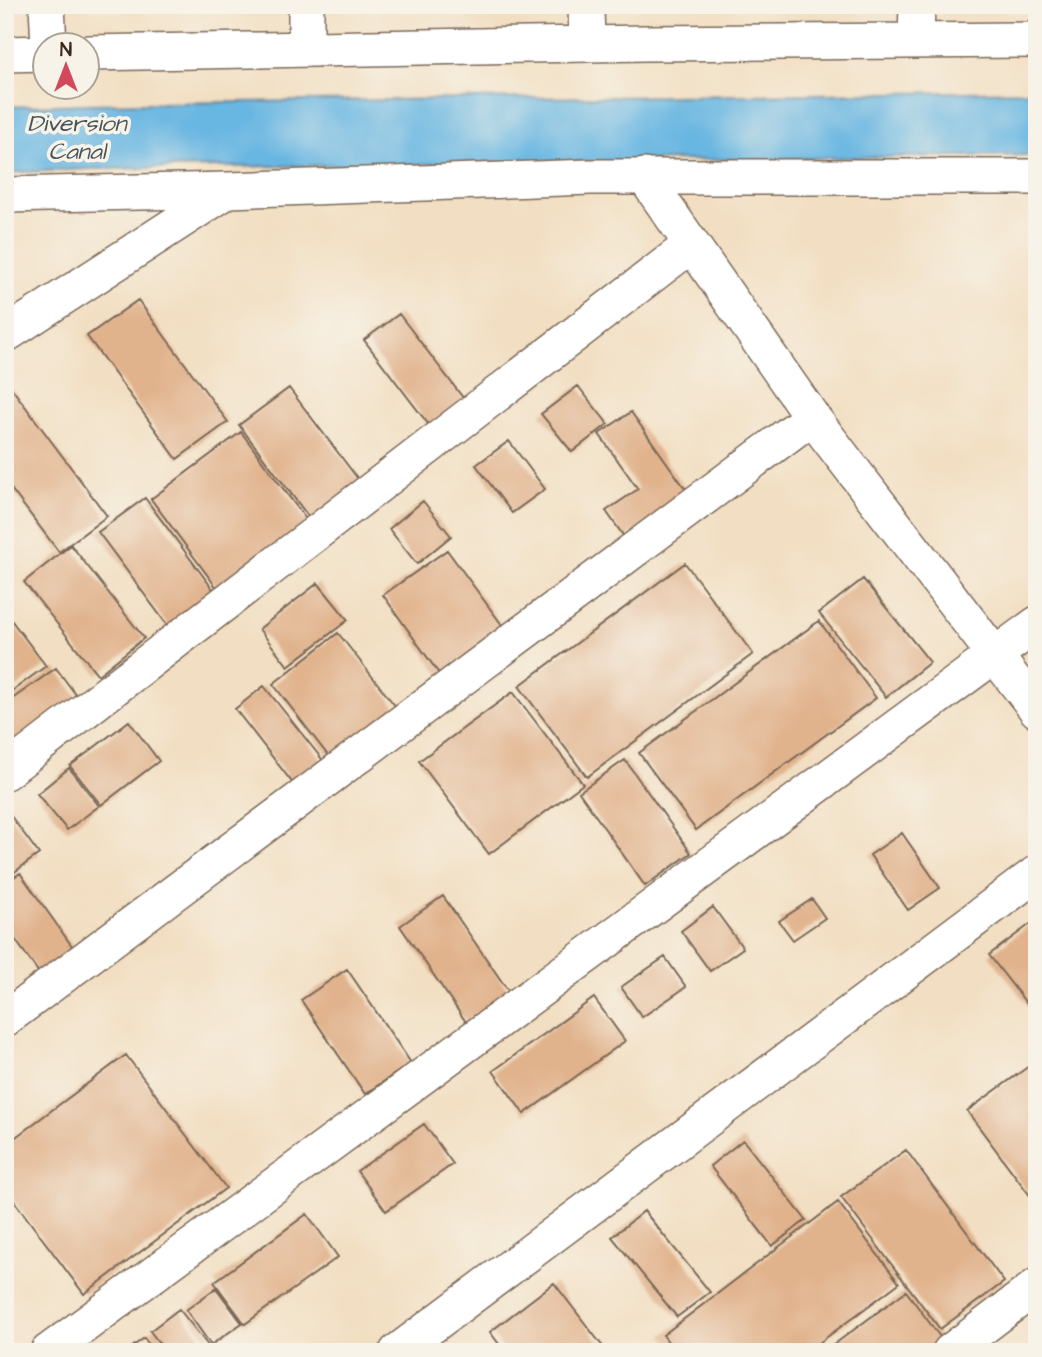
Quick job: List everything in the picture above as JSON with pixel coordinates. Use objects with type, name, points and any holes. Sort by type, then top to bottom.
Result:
[{"type":"street","points":[[47,5],[48,32]]},
{"type":"street","points":[[306,5],[306,49]]},
{"type":"street","points":[[586,5],[587,44]]},
{"type":"street","points":[[916,41],[917,5]]},
{"type":"street","points":[[102,53],[587,44],[1037,40]]},
{"type":"street","points":[[5,54],[32,53]]},
{"type":"street","points":[[5,195],[644,176],[1037,177]]},
{"type":"street","points":[[644,176],[812,417],[1037,710]]},
{"type":"street","points":[[5,335],[228,190]]},
{"type":"street","points":[[5,772],[691,245]]},
{"type":"street","points":[[5,1019],[812,417]]},
{"type":"street","points":[[48,1352],[1037,624]]},
{"type":"street","points":[[397,1352],[1037,873]]},
{"type":"street","points":[[950,1352],[1037,1286]]},
{"type":"water","name":"Diversion Canal","points":[[1037,91],[1037,155],[91,169],[5,173],[5,107]]},
{"type":"building","points":[[138,300],[228,422],[177,459],[87,336]]},
{"type":"building","points":[[399,314],[464,399],[429,425],[364,340]]},
{"type":"building","points":[[10,386],[107,516],[59,552],[5,481],[5,390]]},
{"type":"building","points":[[578,386],[608,424],[572,452],[541,414]]},
{"type":"building","points":[[289,388],[361,483],[311,520],[239,425]]},
{"type":"building","points":[[631,412],[689,494],[625,538],[606,511],[638,489],[599,434]]},
{"type":"building","points":[[241,432],[308,522],[217,588],[151,499]]},
{"type":"building","points":[[509,441],[545,489],[512,513],[476,465]]},
{"type":"building","points":[[145,498],[215,592],[168,626],[98,532]]},
{"type":"building","points":[[423,501],[451,536],[417,564],[389,529]]},
{"type":"building","points":[[71,545],[144,638],[98,675],[24,582]]},
{"type":"building","points":[[447,550],[505,629],[440,675],[383,595]]},
{"type":"building","points":[[685,563],[753,654],[587,777],[519,686]]},
{"type":"building","points":[[863,579],[930,662],[886,697],[819,613]]},
{"type":"building","points":[[318,583],[348,620],[288,666],[259,629]]},
{"type":"building","points":[[5,612],[46,666],[5,696]]},
{"type":"building","points":[[819,621],[876,698],[696,830],[639,753]]},
{"type":"building","points":[[338,633],[396,707],[330,758],[273,684]]},
{"type":"building","points":[[56,668],[79,699],[5,751],[5,704]]},
{"type":"building","points":[[264,686],[325,763],[295,786],[235,709]]},
{"type":"building","points":[[513,692],[583,784],[489,854],[419,761]]},
{"type":"building","points":[[129,721],[159,761],[101,805],[70,766]]},
{"type":"building","points":[[625,760],[691,853],[645,886],[579,792]]},
{"type":"building","points":[[69,768],[99,806],[67,830],[37,794]]},
{"type":"building","points":[[10,815],[39,854],[5,879],[5,818]]},
{"type":"building","points":[[902,833],[940,888],[908,910],[870,855]]},
{"type":"building","points":[[20,873],[74,949],[39,973],[5,925],[5,883]]},
{"type":"building","points":[[443,896],[509,992],[466,1022],[400,926]]},
{"type":"building","points":[[812,899],[825,918],[793,940],[779,921]]},
{"type":"building","points":[[713,907],[743,948],[710,971],[681,931]]},
{"type":"building","points":[[1037,919],[1037,1017],[989,955]]},
{"type":"building","points":[[665,957],[686,987],[642,1017],[621,987]]},
{"type":"building","points":[[347,969],[411,1063],[365,1094],[301,1000]]},
{"type":"building","points":[[594,998],[625,1041],[524,1114],[493,1071]]},
{"type":"building","points":[[126,1055],[226,1188],[84,1294],[5,1189],[5,1145]]},
{"type":"building","points":[[1029,1066],[1037,1076],[1037,1205],[967,1111]]},
{"type":"building","points":[[424,1124],[453,1164],[386,1211],[357,1171]]},
{"type":"building","points":[[743,1140],[806,1220],[772,1246],[710,1166]]},
{"type":"building","points":[[906,1150],[1004,1282],[940,1329],[841,1197]]},
{"type":"building","points":[[838,1202],[899,1283],[807,1352],[676,1352],[663,1335]]},
{"type":"building","points":[[644,1211],[710,1292],[677,1317],[612,1237]]},
{"type":"building","points":[[307,1214],[338,1257],[245,1324],[214,1282]]},
{"type":"building","points":[[554,1283],[607,1352],[505,1352],[490,1332]]},
{"type":"building","points":[[216,1288],[242,1323],[211,1345],[186,1310]]},
{"type":"building","points":[[906,1291],[943,1341],[929,1352],[824,1352]]},
{"type":"building","points":[[179,1309],[210,1348],[205,1352],[166,1352],[150,1331]]},
{"type":"building","points":[[144,1338],[155,1352],[126,1352]]}]
